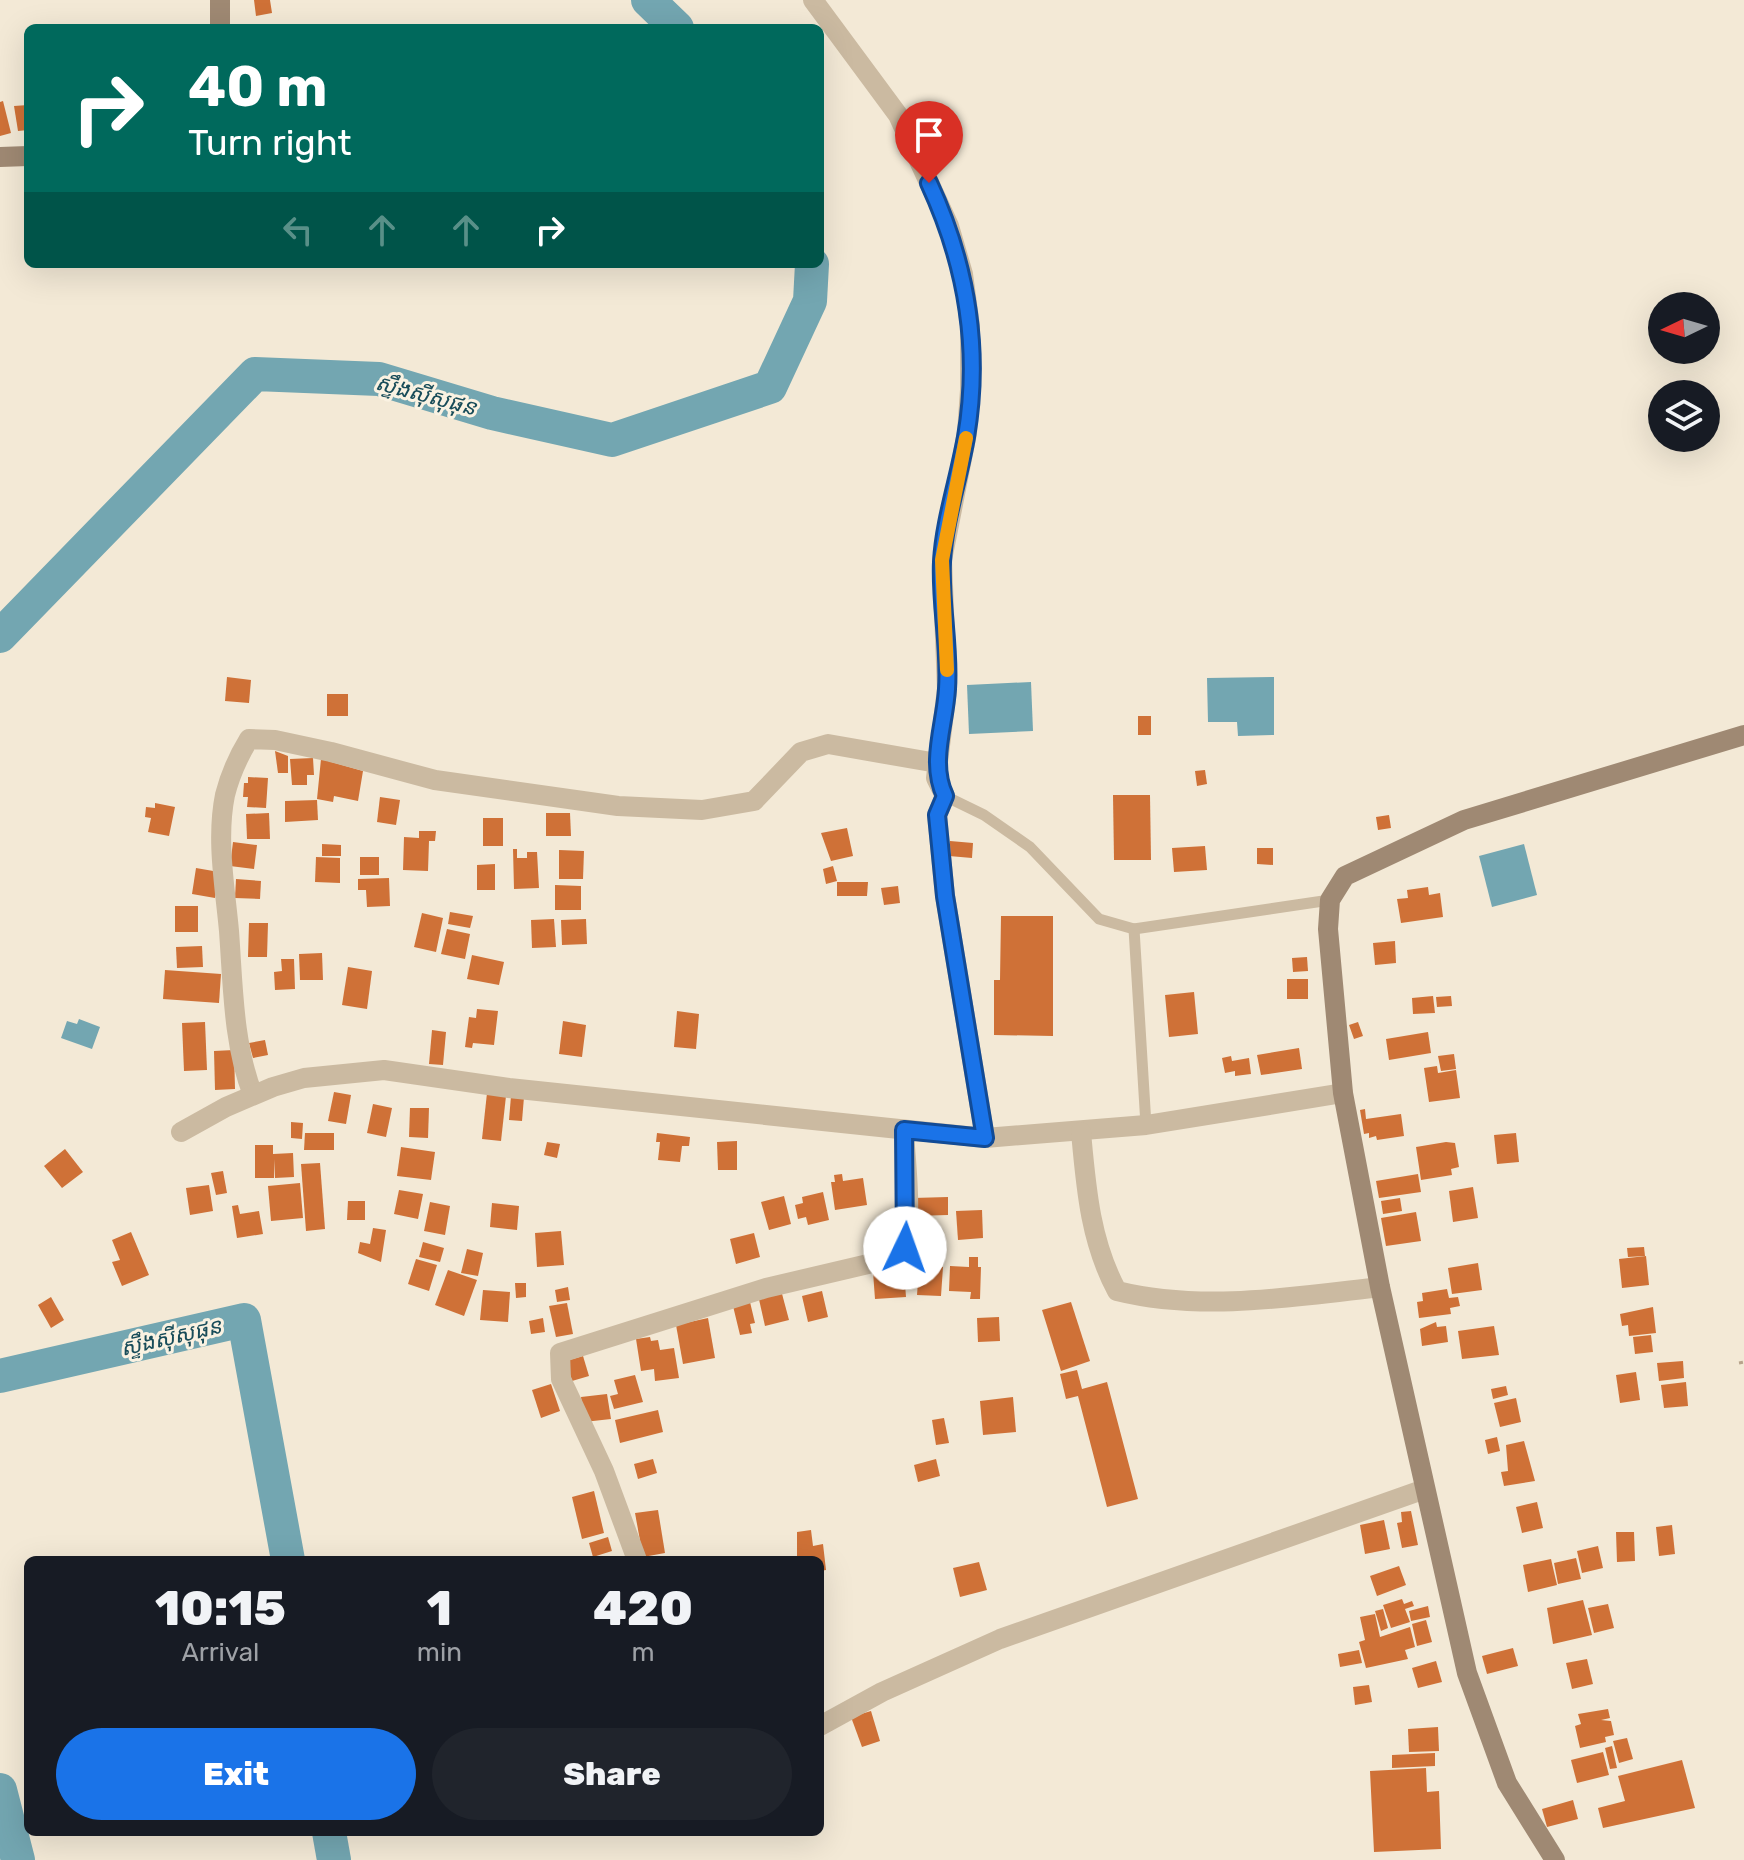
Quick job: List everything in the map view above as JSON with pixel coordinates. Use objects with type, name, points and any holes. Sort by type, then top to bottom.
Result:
[{"type":"main road","points":[[220,0],[220,24]]},
{"type":"main road","points":[[0,157],[24,156]]},
{"type":"main road","points":[[1555,1860],[1507,1783],[1467,1673],[1380,1287],[1343,1093],[1328,929],[1330,900],[1345,876],[1464,820],[1744,735]]},
{"type":"street","points":[[813,0],[898,115],[949,226],[963,274],[970,326],[970,390],[967,433],[942,560],[947,689],[936,778],[945,796],[937,815],[945,896],[985,1138]]},
{"type":"street","points":[[253,1095],[246,1076],[236,1018],[221,845],[225,796],[236,760],[249,739],[275,740],[331,752],[435,780],[618,806],[702,810],[754,801],[801,752],[828,744],[937,763]]},
{"type":"street","points":[[181,1132],[253,1095],[304,1078],[384,1070],[509,1088],[985,1138],[1146,1125],[1343,1093]]},
{"type":"street","points":[[636,1556],[604,1471],[561,1379],[560,1353],[766,1288],[898,1257],[905,1248],[907,1230],[904,1130]]},
{"type":"street","points":[[1081,1132],[1093,1232],[1103,1266],[1117,1291],[1158,1301],[1274,1299],[1380,1287]]},
{"type":"street","points":[[824,1724],[882,1692],[1000,1639],[1425,1489]]},
{"type":"lane","points":[[945,796],[984,815],[1030,847],[1099,919],[1134,929],[1330,900]]},
{"type":"lane","points":[[1134,929],[1146,1125]]},
{"type":"water","points":[[1274,677],[1274,735],[1238,736],[1237,722],[1208,722],[1207,678]]},
{"type":"water","points":[[1031,682],[1033,731],[969,734],[967,685]]},
{"type":"water","points":[[1524,844],[1537,895],[1492,907],[1479,856]]},
{"type":"water","points":[[79,1019],[100,1027],[92,1049],[61,1038],[67,1021],[77,1024]]},
{"type":"building","points":[[254,0],[270,0],[272,13],[256,16]]},
{"type":"building","points":[[3,101],[11,133],[0,136],[0,102]]},
{"type":"building","points":[[24,105],[24,130],[18,131],[14,106]]},
{"type":"building","points":[[227,677],[251,680],[249,703],[225,701]]},
{"type":"building","points":[[327,694],[348,694],[348,716],[327,716]]},
{"type":"building","points":[[1138,716],[1151,716],[1151,735],[1138,735]]},
{"type":"building","points":[[275,751],[288,756],[288,773],[278,773]]},
{"type":"building","points":[[313,758],[314,775],[307,775],[307,785],[292,785],[290,759]]},
{"type":"building","points":[[321,759],[363,771],[358,801],[334,796],[333,802],[317,799]]},
{"type":"building","points":[[1205,770],[1207,784],[1197,786],[1195,771]]},
{"type":"building","points":[[248,777],[268,778],[266,808],[247,807],[248,797],[243,797],[244,783],[248,783]]},
{"type":"building","points":[[1113,795],[1150,795],[1151,860],[1114,860]]},
{"type":"building","points":[[380,797],[400,800],[396,825],[377,822]]},
{"type":"building","points":[[317,800],[318,820],[285,822],[285,801]]},
{"type":"building","points":[[155,803],[175,807],[169,836],[148,832],[151,818],[145,817],[146,807],[155,808]]},
{"type":"building","points":[[269,813],[270,839],[247,839],[246,814]]},
{"type":"building","points":[[546,813],[570,813],[571,836],[546,836]]},
{"type":"building","points":[[1389,815],[1391,828],[1378,830],[1376,817]]},
{"type":"building","points":[[483,818],[503,818],[503,846],[483,846]]},
{"type":"building","points":[[847,828],[853,856],[831,861],[821,833]]},
{"type":"building","points":[[419,831],[436,831],[435,841],[429,841],[428,871],[403,870],[404,837],[419,838]]},
{"type":"building","points":[[950,841],[973,843],[972,858],[949,856]]},
{"type":"building","points":[[233,842],[257,845],[254,869],[230,866]]},
{"type":"building","points":[[322,844],[341,845],[341,856],[322,856]]},
{"type":"building","points":[[1205,846],[1207,870],[1174,872],[1172,848]]},
{"type":"building","points":[[1257,848],[1273,848],[1273,865],[1257,864]]},
{"type":"building","points":[[513,849],[517,849],[517,858],[527,858],[527,852],[537,852],[539,888],[514,889]]},
{"type":"building","points":[[559,850],[584,851],[583,879],[559,879]]},
{"type":"building","points":[[316,857],[340,858],[340,883],[315,882]]},
{"type":"building","points":[[360,857],[379,857],[379,875],[360,875]]},
{"type":"building","points":[[495,864],[495,890],[477,890],[477,865]]},
{"type":"building","points":[[833,866],[837,881],[826,884],[823,869]]},
{"type":"building","points":[[196,868],[219,872],[215,898],[192,894]]},
{"type":"building","points":[[389,878],[390,906],[367,907],[366,890],[358,890],[358,879]]},
{"type":"building","points":[[236,879],[261,881],[260,899],[235,898]]},
{"type":"building","points":[[837,882],[868,882],[867,896],[837,896]]},
{"type":"building","points":[[555,885],[581,886],[581,910],[555,910]]},
{"type":"building","points":[[898,886],[900,903],[884,905],[881,888]]},
{"type":"building","points":[[1428,887],[1429,895],[1440,893],[1443,917],[1401,923],[1397,899],[1408,898],[1407,890]]},
{"type":"building","points":[[175,906],[198,906],[198,932],[175,932]]},
{"type":"building","points":[[450,912],[473,916],[470,928],[448,924]]},
{"type":"building","points":[[422,913],[443,918],[436,952],[414,947]]},
{"type":"building","points":[[1001,916],[1053,916],[1053,1036],[994,1035],[994,980],[1000,980]]},
{"type":"building","points":[[554,919],[556,947],[532,948],[531,920]]},
{"type":"building","points":[[586,919],[587,944],[562,945],[561,920]]},
{"type":"building","points":[[249,923],[268,923],[267,957],[248,957]]},
{"type":"building","points":[[447,929],[470,934],[465,959],[441,954]]},
{"type":"building","points":[[1395,941],[1396,963],[1375,965],[1373,943]]},
{"type":"building","points":[[202,946],[203,967],[177,968],[176,947]]},
{"type":"building","points":[[322,953],[323,980],[300,980],[299,954]]},
{"type":"building","points":[[472,955],[504,962],[499,985],[467,979]]},
{"type":"building","points":[[1307,957],[1308,971],[1293,972],[1292,958]]},
{"type":"building","points":[[281,959],[294,959],[295,989],[275,990],[274,972],[282,971]]},
{"type":"building","points":[[348,967],[372,971],[367,1009],[342,1005]]},
{"type":"building","points":[[165,970],[221,974],[219,1003],[163,999]]},
{"type":"building","points":[[1287,979],[1308,979],[1308,999],[1287,999]]},
{"type":"building","points":[[1194,992],[1198,1034],[1169,1037],[1165,995]]},
{"type":"building","points":[[1433,996],[1435,1013],[1413,1014],[1412,998]]},
{"type":"building","points":[[1451,996],[1452,1006],[1437,1007],[1436,997]]},
{"type":"building","points":[[477,1009],[498,1011],[494,1045],[473,1043],[472,1048],[465,1047],[469,1017],[476,1018]]},
{"type":"building","points":[[677,1011],[699,1014],[696,1049],[674,1047]]},
{"type":"building","points":[[563,1021],[586,1025],[582,1057],[559,1054]]},
{"type":"building","points":[[205,1022],[207,1070],[184,1071],[182,1023]]},
{"type":"building","points":[[1358,1022],[1363,1036],[1354,1039],[1349,1025]]},
{"type":"building","points":[[432,1030],[446,1032],[443,1065],[429,1064]]},
{"type":"building","points":[[1428,1032],[1431,1053],[1389,1060],[1386,1039]]},
{"type":"building","points":[[265,1040],[268,1055],[253,1058],[249,1043]]},
{"type":"building","points":[[1299,1048],[1302,1069],[1261,1075],[1257,1055]]},
{"type":"building","points":[[234,1050],[235,1089],[215,1090],[214,1051]]},
{"type":"building","points":[[1454,1054],[1456,1069],[1441,1071],[1438,1056]]},
{"type":"building","points":[[1231,1056],[1232,1061],[1249,1058],[1251,1074],[1235,1076],[1235,1071],[1225,1073],[1222,1058]]},
{"type":"building","points":[[1437,1066],[1438,1073],[1456,1070],[1460,1098],[1429,1102],[1424,1068]]},
{"type":"building","points":[[334,1092],[351,1095],[346,1124],[328,1121]]},
{"type":"building","points":[[487,1093],[506,1096],[501,1141],[482,1139]]},
{"type":"building","points":[[511,1096],[524,1097],[522,1121],[509,1120]]},
{"type":"building","points":[[373,1104],[392,1108],[386,1137],[367,1133]]},
{"type":"building","points":[[410,1108],[429,1108],[428,1138],[409,1137]]},
{"type":"building","points":[[1365,1109],[1366,1119],[1401,1114],[1404,1136],[1377,1140],[1376,1136],[1369,1138],[1369,1133],[1364,1134],[1360,1110]]},
{"type":"building","points":[[291,1122],[303,1123],[302,1139],[291,1138]]},
{"type":"building","points":[[305,1133],[334,1133],[334,1150],[304,1150]]},
{"type":"building","points":[[657,1133],[690,1137],[689,1146],[682,1146],[680,1162],[658,1160],[660,1142],[656,1142]]},
{"type":"building","points":[[1516,1133],[1519,1162],[1497,1164],[1494,1135]]},
{"type":"building","points":[[737,1141],[737,1170],[718,1170],[717,1142]]},
{"type":"building","points":[[547,1142],[560,1144],[557,1158],[544,1155]]},
{"type":"building","points":[[1455,1143],[1459,1167],[1451,1169],[1452,1175],[1421,1180],[1416,1147]]},
{"type":"building","points":[[255,1145],[273,1145],[273,1154],[293,1153],[294,1177],[275,1178],[274,1159],[274,1178],[255,1178]]},
{"type":"building","points":[[401,1147],[435,1152],[431,1180],[397,1176]]},
{"type":"building","points":[[65,1149],[83,1172],[62,1188],[44,1166]]},
{"type":"building","points":[[320,1163],[325,1229],[306,1231],[301,1164]]},
{"type":"building","points":[[223,1171],[227,1193],[216,1195],[211,1173]]},
{"type":"building","points":[[842,1174],[843,1181],[863,1178],[867,1205],[835,1210],[831,1182],[835,1182],[834,1175]]},
{"type":"building","points":[[1418,1174],[1421,1192],[1379,1198],[1376,1181]]},
{"type":"building","points":[[300,1183],[303,1218],[271,1221],[268,1186]]},
{"type":"building","points":[[209,1185],[213,1211],[190,1215],[186,1188]]},
{"type":"building","points":[[1473,1187],[1478,1218],[1453,1222],[1449,1191]]},
{"type":"building","points":[[399,1190],[423,1194],[418,1219],[394,1214]]},
{"type":"building","points":[[823,1192],[829,1220],[808,1225],[806,1217],[798,1219],[795,1205],[803,1203],[802,1197]]},
{"type":"building","points":[[784,1196],[791,1224],[769,1230],[761,1202]]},
{"type":"building","points":[[948,1197],[948,1215],[913,1216],[913,1198]]},
{"type":"building","points":[[1400,1198],[1402,1211],[1383,1214],[1381,1201]]},
{"type":"building","points":[[348,1201],[365,1201],[365,1220],[347,1220]]},
{"type":"building","points":[[430,1202],[450,1206],[445,1235],[424,1231]]},
{"type":"building","points":[[492,1203],[519,1206],[517,1230],[490,1227]]},
{"type":"building","points":[[238,1205],[240,1214],[259,1211],[263,1234],[237,1238],[232,1206]]},
{"type":"building","points":[[982,1210],[983,1238],[958,1240],[956,1211]]},
{"type":"building","points":[[1416,1212],[1421,1241],[1386,1246],[1381,1218]]},
{"type":"building","points":[[373,1228],[386,1230],[381,1262],[358,1253],[360,1242],[370,1244]]},
{"type":"building","points":[[561,1231],[564,1265],[537,1267],[535,1233]]},
{"type":"building","points":[[131,1232],[149,1275],[122,1286],[112,1262],[120,1260],[112,1240]]},
{"type":"building","points":[[754,1233],[760,1257],[736,1264],[730,1239]]},
{"type":"building","points":[[423,1242],[444,1248],[440,1262],[419,1257]]},
{"type":"building","points":[[1644,1247],[1645,1256],[1628,1257],[1627,1248]]},
{"type":"building","points":[[467,1249],[483,1253],[478,1276],[461,1273]]},
{"type":"building","points":[[920,1255],[925,1256],[925,1265],[943,1267],[941,1296],[917,1295]]},
{"type":"building","points":[[1646,1256],[1649,1285],[1622,1288],[1619,1259]]},
{"type":"building","points":[[969,1257],[978,1257],[978,1267],[981,1267],[980,1299],[970,1299],[971,1292],[949,1291],[950,1266],[969,1267]]},
{"type":"building","points":[[416,1259],[437,1265],[429,1291],[408,1284]]},
{"type":"building","points":[[882,1263],[883,1272],[904,1270],[906,1297],[875,1299],[873,1272]]},
{"type":"building","points":[[1478,1263],[1482,1290],[1452,1294],[1448,1268]]},
{"type":"building","points":[[448,1270],[477,1280],[464,1316],[435,1305]]},
{"type":"building","points":[[515,1283],[526,1283],[526,1297],[516,1298]]},
{"type":"building","points":[[568,1287],[570,1300],[557,1302],[555,1290]]},
{"type":"building","points":[[1447,1289],[1449,1298],[1458,1297],[1460,1306],[1450,1308],[1451,1314],[1419,1318],[1417,1302],[1423,1301],[1422,1293]]},
{"type":"building","points":[[483,1290],[510,1292],[508,1322],[480,1320]]},
{"type":"building","points":[[781,1290],[789,1320],[765,1326],[758,1295]]},
{"type":"building","points":[[822,1291],[828,1317],[808,1322],[802,1296]]},
{"type":"building","points":[[51,1297],[64,1320],[51,1328],[38,1305]]},
{"type":"building","points":[[750,1302],[755,1323],[750,1324],[752,1333],[740,1335],[733,1306]]},
{"type":"building","points":[[1071,1302],[1090,1361],[1061,1371],[1042,1310]]},
{"type":"building","points":[[567,1303],[573,1334],[556,1337],[549,1306]]},
{"type":"building","points":[[1653,1307],[1656,1333],[1629,1336],[1628,1325],[1622,1326],[1620,1314]]},
{"type":"building","points":[[999,1317],[1000,1341],[978,1342],[977,1318]]},
{"type":"building","points":[[543,1318],[545,1332],[531,1334],[529,1321]]},
{"type":"building","points":[[708,1318],[715,1358],[683,1364],[676,1325]]},
{"type":"building","points":[[1436,1322],[1437,1327],[1446,1326],[1448,1342],[1422,1346],[1420,1329]]},
{"type":"building","points":[[1494,1326],[1499,1355],[1462,1359],[1458,1331]]},
{"type":"building","points":[[1651,1335],[1653,1352],[1635,1354],[1633,1337]]},
{"type":"building","points":[[650,1337],[651,1341],[658,1340],[660,1350],[674,1348],[679,1378],[655,1381],[654,1369],[641,1371],[636,1339]]},
{"type":"building","points":[[583,1356],[589,1376],[572,1381],[566,1361]]},
{"type":"building","points":[[1683,1361],[1684,1378],[1659,1381],[1657,1363]]},
{"type":"building","points":[[1077,1370],[1082,1389],[1107,1382],[1138,1499],[1107,1507],[1078,1396],[1066,1399],[1060,1374]]},
{"type":"building","points":[[1636,1372],[1640,1400],[1620,1403],[1616,1375]]},
{"type":"building","points":[[635,1375],[643,1402],[614,1409],[610,1396],[618,1394],[614,1380]]},
{"type":"building","points":[[1686,1382],[1688,1406],[1664,1408],[1661,1385]]},
{"type":"building","points":[[551,1384],[560,1411],[541,1418],[532,1390]]},
{"type":"building","points":[[1506,1386],[1508,1395],[1493,1399],[1491,1389]]},
{"type":"building","points":[[607,1394],[611,1419],[584,1422],[581,1397]]},
{"type":"building","points":[[1013,1397],[1016,1432],[983,1435],[980,1401]]},
{"type":"building","points":[[1516,1398],[1521,1422],[1500,1427],[1494,1403]]},
{"type":"building","points":[[658,1410],[663,1432],[620,1443],[615,1420]]},
{"type":"building","points":[[944,1418],[949,1443],[936,1445],[932,1420]]},
{"type":"building","points":[[1497,1437],[1500,1451],[1488,1454],[1485,1440]]},
{"type":"building","points":[[1524,1441],[1535,1481],[1504,1486],[1501,1472],[1508,1471],[1506,1445]]},
{"type":"building","points":[[653,1459],[657,1473],[638,1479],[634,1464]]},
{"type":"building","points":[[936,1459],[940,1476],[918,1482],[914,1465]]},
{"type":"building","points":[[594,1491],[604,1533],[582,1539],[572,1497]]},
{"type":"building","points":[[1537,1502],[1543,1528],[1522,1533],[1516,1507]]},
{"type":"building","points":[[658,1510],[665,1553],[643,1556],[635,1513]]},
{"type":"building","points":[[1411,1511],[1418,1545],[1402,1548],[1397,1523],[1402,1522],[1401,1512]]},
{"type":"building","points":[[1384,1520],[1390,1549],[1365,1554],[1360,1525]]},
{"type":"building","points":[[1672,1525],[1675,1554],[1659,1556],[1656,1527]]},
{"type":"building","points":[[811,1530],[813,1546],[823,1544],[826,1570],[824,1556],[797,1556],[797,1532]]},
{"type":"building","points":[[1616,1532],[1634,1532],[1635,1561],[1617,1562]]},
{"type":"building","points":[[608,1537],[612,1551],[593,1556],[589,1543]]},
{"type":"building","points":[[1598,1546],[1603,1568],[1582,1573],[1577,1551]]},
{"type":"building","points":[[1576,1558],[1581,1579],[1558,1584],[1554,1563]]},
{"type":"building","points":[[1551,1559],[1557,1585],[1528,1592],[1523,1565]]},
{"type":"building","points":[[979,1562],[987,1590],[960,1597],[953,1568]]},
{"type":"building","points":[[1399,1566],[1406,1585],[1377,1596],[1370,1576]]},
{"type":"building","points":[[1402,1599],[1404,1604],[1412,1601],[1414,1606],[1405,1609],[1410,1622],[1391,1628],[1383,1605]]},
{"type":"building","points":[[1583,1600],[1592,1635],[1553,1644],[1547,1608]]},
{"type":"building","points":[[1608,1604],[1614,1628],[1594,1633],[1588,1608]]},
{"type":"building","points":[[1428,1606],[1430,1617],[1411,1621],[1409,1611]]},
{"type":"building","points":[[1383,1609],[1388,1628],[1381,1631],[1375,1611]]},
{"type":"building","points":[[1375,1614],[1380,1637],[1410,1627],[1415,1647],[1405,1650],[1408,1659],[1366,1668],[1359,1642],[1365,1640],[1360,1617]]},
{"type":"building","points":[[1426,1620],[1432,1642],[1417,1646],[1412,1624]]},
{"type":"building","points":[[1513,1648],[1518,1666],[1487,1674],[1482,1656]]},
{"type":"building","points":[[1359,1650],[1362,1663],[1340,1667],[1338,1654]]},
{"type":"building","points":[[1587,1659],[1593,1684],[1572,1689],[1566,1663]]},
{"type":"building","points":[[1436,1661],[1442,1682],[1418,1688],[1412,1668]]},
{"type":"building","points":[[1369,1685],[1372,1702],[1355,1705],[1353,1687]]},
{"type":"building","points":[[1608,1709],[1610,1718],[1601,1720],[1611,1721],[1614,1735],[1605,1737],[1606,1742],[1580,1748],[1575,1726],[1581,1724],[1578,1714]]},
{"type":"building","points":[[871,1711],[880,1741],[862,1747],[851,1717]]},
{"type":"building","points":[[1438,1727],[1439,1751],[1409,1752],[1408,1729]]},
{"type":"building","points":[[1627,1738],[1633,1759],[1619,1763],[1613,1741]]},
{"type":"building","points":[[1612,1746],[1617,1768],[1610,1769],[1605,1748]]},
{"type":"building","points":[[1603,1752],[1609,1775],[1577,1783],[1571,1760]]},
{"type":"building","points":[[1435,1753],[1435,1766],[1392,1768],[1392,1755]]},
{"type":"building","points":[[1682,1760],[1695,1808],[1603,1828],[1598,1808],[1625,1801],[1618,1776]]},
{"type":"building","points":[[1426,1768],[1427,1792],[1439,1791],[1441,1849],[1374,1852],[1370,1771]]},
{"type":"building","points":[[1573,1800],[1578,1819],[1547,1827],[1542,1809]]},
{"type":"waterway","name":"ស្ទឹងស៊ីសុផុន","points":[[648,0],[673,24]]},
{"type":"waterway","name":"ស្ទឹងស៊ីសុផុន","points":[[0,636],[255,374],[379,379],[492,413],[612,440],[770,387],[810,301],[812,268]]},
{"type":"waterway","name":"ស្ទឹងស៊ីសុផុន","points":[[0,1376],[244,1320],[287,1556]]},
{"type":"waterway","name":"ស្ទឹងស៊ីសុផុន","points":[[0,1790],[18,1860]]},
{"type":"waterway","name":"ស្ទឹងស៊ីសុផុន","points":[[330,1836],[334,1860]]},
{"type":"slow traffic","points":[[947,670],[942,560],[966,438]]},
{"type":"route","points":[[905,1248],[904,1130],[985,1138],[945,896],[937,815],[945,796],[936,778],[947,689],[942,560],[967,433],[970,326],[963,274],[949,226],[929,183]]}]
